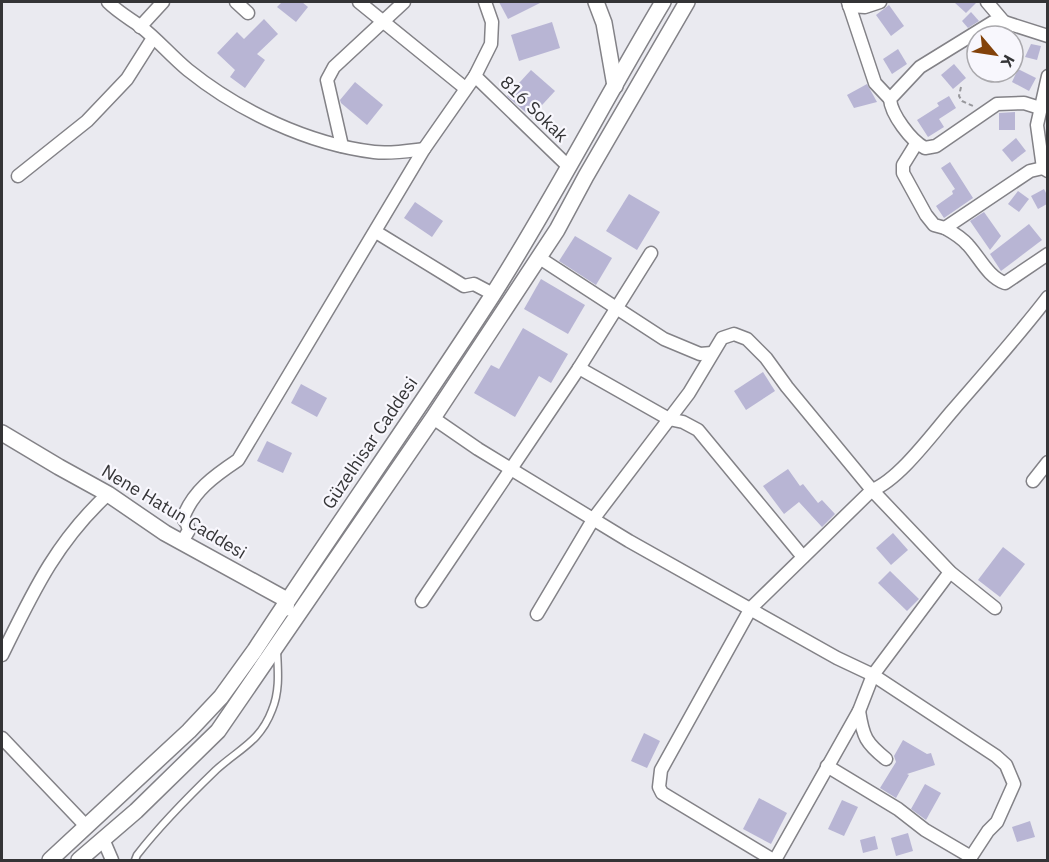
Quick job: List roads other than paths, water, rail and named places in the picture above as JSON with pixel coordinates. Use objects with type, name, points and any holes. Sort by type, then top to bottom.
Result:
[{"type":"street","points":[[108,2],[187,69],[224,96],[271,120],[342,146],[376,153],[424,148]]},
{"type":"street","points":[[140,27],[163,2]]},
{"type":"street","points":[[236,2],[248,13]]},
{"type":"street","points":[[358,2],[465,88]]},
{"type":"street","points":[[342,146],[327,80],[334,68],[404,2]]},
{"type":"street","points":[[182,542],[189,530],[183,518],[191,502],[201,487],[238,460],[424,148],[475,76],[491,44],[492,22],[485,2]]},
{"type":"street","points":[[596,2],[604,23],[614,84],[628,103]]},
{"type":"street","name":"Güzelhisar Caddesi","points":[[50,861],[189,731],[221,697],[492,294],[569,167],[614,84],[663,2]]},
{"type":"street","points":[[79,861],[136,811],[218,731],[433,418],[557,230],[687,2]]},
{"type":"street","points":[[880,2],[865,7],[848,4],[875,83],[890,99],[890,107],[916,144],[925,148],[936,146],[997,104],[1024,103],[1040,108]]},
{"type":"street","points":[[987,2],[1004,22]]},
{"type":"street","points":[[890,99],[920,67],[993,21],[1004,22],[1047,36]]},
{"type":"street","points":[[18,176],[87,121],[127,79],[153,38]]},
{"type":"street","name":"816 Sokak","points":[[475,76],[569,167]]},
{"type":"street","points":[[945,228],[1030,171],[1045,169],[1037,125],[1046,90],[1047,76]]},
{"type":"street","points":[[916,144],[903,165],[903,173],[926,214],[934,225],[958,235],[968,244],[996,280],[1005,283],[1047,254]]},
{"type":"street","points":[[376,232],[464,286],[474,284],[492,294]]},
{"type":"street","points":[[422,601],[579,368],[651,253]]},
{"type":"street","points":[[538,257],[664,339],[700,354],[712,353]]},
{"type":"street","points":[[950,572],[873,675],[859,711],[774,861],[662,793],[659,786],[662,770],[751,608],[872,490],[882,487],[912,457],[1025,327],[1047,297]]},
{"type":"street","points":[[537,614],[594,518],[688,393],[722,338],[734,334],[747,339],[766,358],[872,490],[950,572],[994,608]]},
{"type":"street","points":[[579,368],[669,419],[683,422],[698,430],[803,557]]},
{"type":"street","points":[[433,418],[477,449],[594,518],[628,541],[837,658],[873,675],[996,756],[1006,765],[1014,784],[997,822],[988,831],[970,859],[925,830],[898,808],[827,766]]},
{"type":"street","name":"Nene Hatun Caddesi","points":[[2,433],[108,494],[165,533],[287,600]]},
{"type":"street","points":[[1033,480],[1047,462]]},
{"type":"street","points":[[2,655],[35,588],[61,545],[85,515],[108,494]]},
{"type":"street","points":[[277,646],[287,600]]},
{"type":"street","points":[[859,711],[862,731],[868,744],[886,759]]},
{"type":"street","points":[[2,738],[86,826]]},
{"type":"street","points":[[103,839],[112,861]]},
{"type":"lane","points":[[135,861],[137,855],[171,813],[222,765],[249,746],[262,729],[272,711],[278,692],[277,646]]}]
